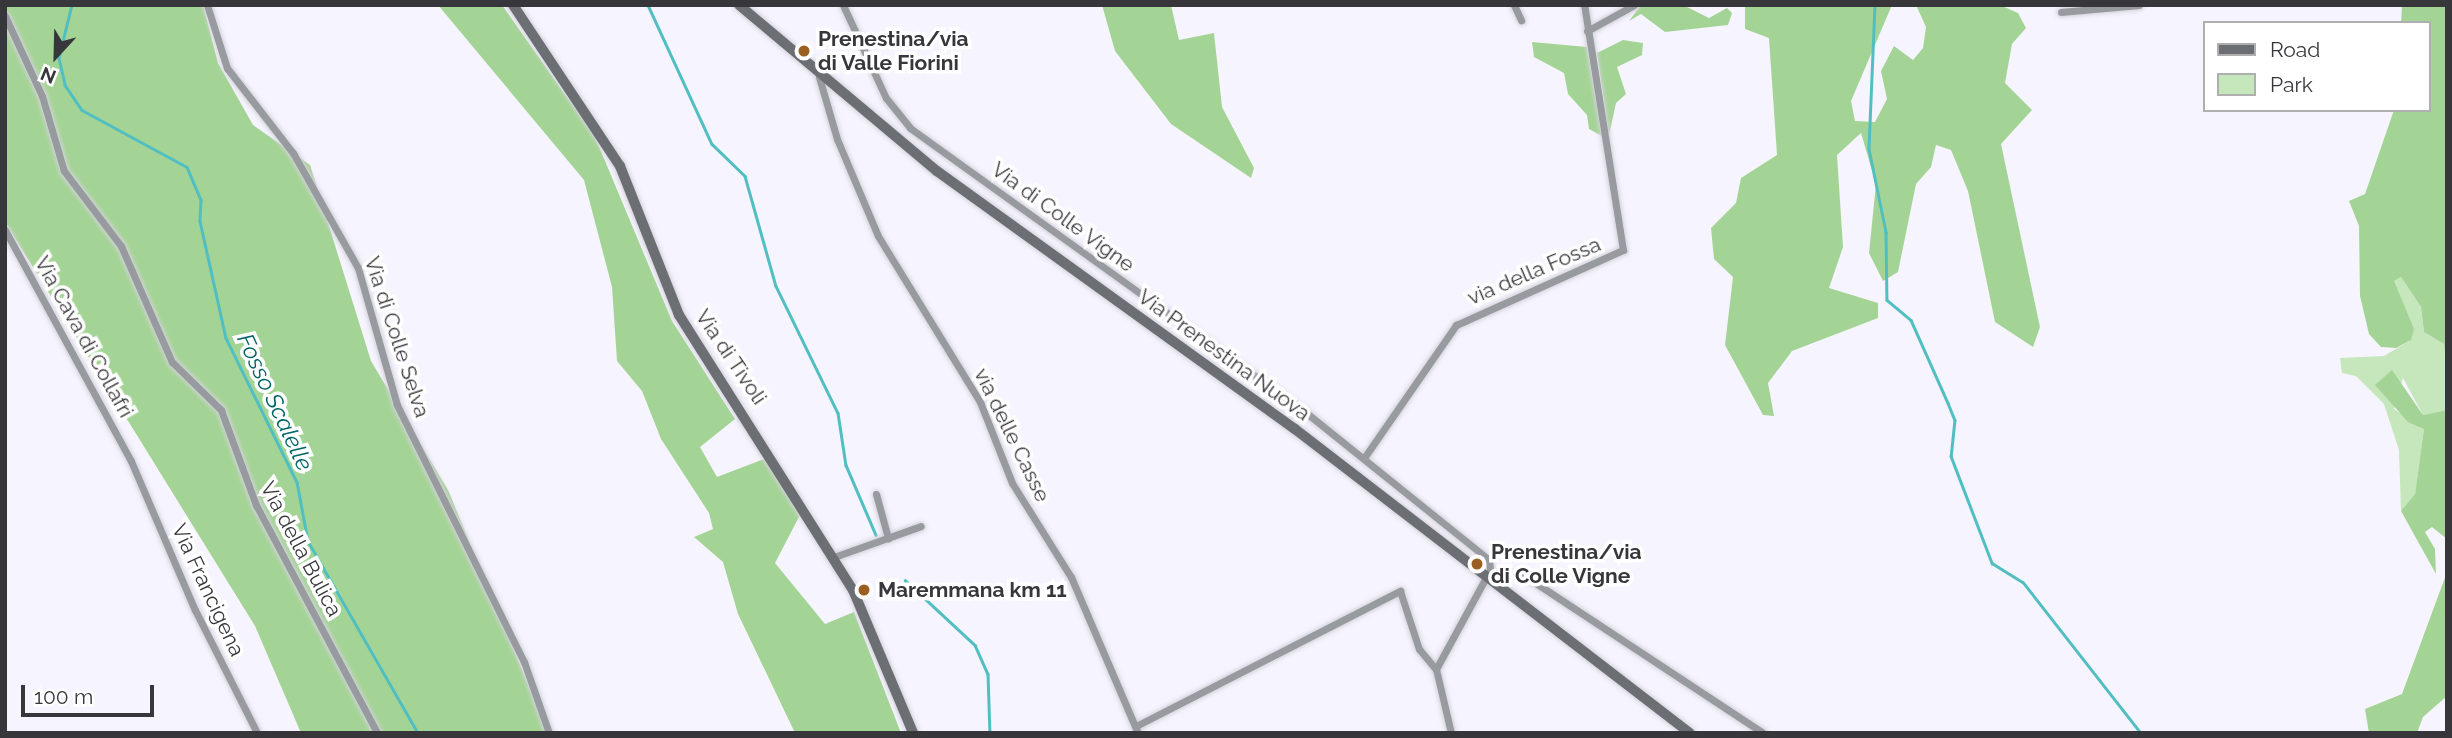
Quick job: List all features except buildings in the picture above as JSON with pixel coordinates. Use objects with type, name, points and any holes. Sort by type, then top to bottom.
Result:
[{"type":"main road","name":"Via di Tivoli","points":[[513,5],[623,172],[682,319],[834,558],[913,733]]},
{"type":"main road","name":"Via Prenestina Nuova","points":[[739,5],[819,77],[977,201],[1295,429],[1485,578],[1690,733]]},
{"type":"street","name":"Via di Colle Selva","points":[[207,5],[227,68],[293,153],[358,268],[400,411],[524,662],[549,733]]},
{"type":"street","name":"Via di Colle Vigne","points":[[843,5],[886,98],[909,128],[1364,458],[1489,560],[1485,578]]},
{"type":"street","points":[[1514,5],[1521,20]]},
{"type":"street","name":"via della Fossa","points":[[1364,458],[1456,325],[1622,251],[1584,5]]},
{"type":"street","points":[[1587,31],[1634,5]]},
{"type":"street","points":[[2061,12],[2139,5]]},
{"type":"street","name":"Via della Bulica","points":[[5,16],[42,96],[64,171],[121,246],[172,362],[221,410],[256,505],[377,733]]},
{"type":"street","name":"via delle Casse","points":[[819,77],[837,139],[878,236],[980,402],[1004,467],[1069,574],[1137,729]]},
{"type":"street","name":"Via Cava di Collafri","points":[[5,230],[131,461]]},
{"type":"street","name":"Via Francigena","points":[[131,461],[195,610],[257,733]]},
{"type":"street","points":[[876,494],[888,538]]},
{"type":"street","points":[[834,558],[921,526]]},
{"type":"street","points":[[1519,572],[1763,733]]},
{"type":"street","points":[[1436,669],[1485,578]]},
{"type":"street","points":[[1137,729],[1401,591],[1419,649],[1436,669],[1451,733]]},
{"type":"green space","points":[[5,5],[203,5],[218,63],[253,125],[310,165],[371,361],[448,490],[548,733],[301,733],[255,626],[5,222]]},
{"type":"green space","points":[[438,5],[502,5],[595,137],[672,321],[735,419],[700,447],[717,477],[764,459],[800,515],[775,563],[825,624],[854,612],[901,733],[795,733],[738,614],[723,562],[694,537],[713,529],[709,513],[661,439],[642,391],[617,361],[612,287],[584,180]]},
{"type":"green space","points":[[1102,5],[1171,5],[1179,40],[1214,33],[1222,107],[1254,168],[1251,178],[1171,124],[1115,51]]},
{"type":"green space","points":[[1641,5],[1683,5],[1709,18],[1727,8],[1732,13],[1728,25],[1665,32],[1641,14],[1629,21]]},
{"type":"green space","points":[[1892,5],[1851,101],[1855,121],[1875,122],[1887,99],[1881,71],[1894,46],[1913,60],[1923,48],[1926,27],[1916,5],[2000,5],[2018,13],[2026,28],[2012,44],[2005,83],[2032,110],[2001,144],[2040,327],[2033,347],[1995,322],[1968,191],[1951,150],[1936,145],[1931,167],[1916,184],[1898,272],[1883,281],[1869,253],[1876,184],[1861,133],[1837,155],[1843,247],[1829,288],[1878,303],[1878,318],[1792,351],[1768,383],[1774,416],[1763,415],[1725,345],[1733,277],[1714,259],[1711,228],[1736,203],[1741,178],[1777,155],[1769,38],[1745,29],[1745,6]]},
{"type":"green space","points":[[2402,5],[2447,5],[2447,381],[2444,344],[2424,332],[2421,307],[2401,277],[2394,281],[2414,329],[2411,340],[2396,348],[2381,347],[2369,334],[2360,296],[2359,226],[2349,201],[2365,194],[2393,112],[2431,112],[2431,21],[2401,21]]},
{"type":"green space","points":[[1623,40],[1643,43],[1642,55],[1617,67],[1626,94],[1616,103],[1609,135],[1597,53]]},
{"type":"green space","points":[[1532,42],[1587,47],[1602,136],[1589,129],[1587,115],[1568,94],[1564,73],[1534,57]]},
{"type":"green space","points":[[2401,277],[2421,307],[2424,332],[2444,344],[2447,410],[2423,415],[2403,378],[2394,409],[2424,429],[2415,494],[2401,511],[2399,450],[2384,404],[2356,376],[2342,373],[2340,358],[2384,356],[2411,340],[2394,281]]},
{"type":"green space","points":[[2392,370],[2423,415],[2447,410],[2447,539],[2432,527],[2425,532],[2435,549],[2436,574],[2401,511],[2415,494],[2424,429],[2408,422],[2375,385]]},
{"type":"green space","points":[[2447,572],[2447,696],[2423,717],[2417,733],[2369,733],[2365,709],[2402,694]]},
{"type":"waterway","name":"Fosso Scalelle","points":[[72,5],[59,58],[65,85],[82,110],[187,167],[201,200],[200,221],[226,338],[297,482],[308,541],[418,733]]},
{"type":"waterway","points":[[648,5],[712,144],[745,176],[776,286],[838,413],[846,465],[876,535]]},
{"type":"waterway","points":[[1875,5],[1869,149],[1886,232],[1887,300],[1911,320],[1955,420],[1951,456],[1992,563],[2023,582],[2141,733]]},
{"type":"waterway","points":[[905,580],[975,645],[988,674],[990,733]]},
{"type":"place","name":"Prenestina/via di Valle Fiorini","points":[[804,51]]},
{"type":"place","name":"Prenestina/via di Colle Vigne","points":[[1477,564]]},
{"type":"place","name":"Maremmana km 11","points":[[864,590]]}]
